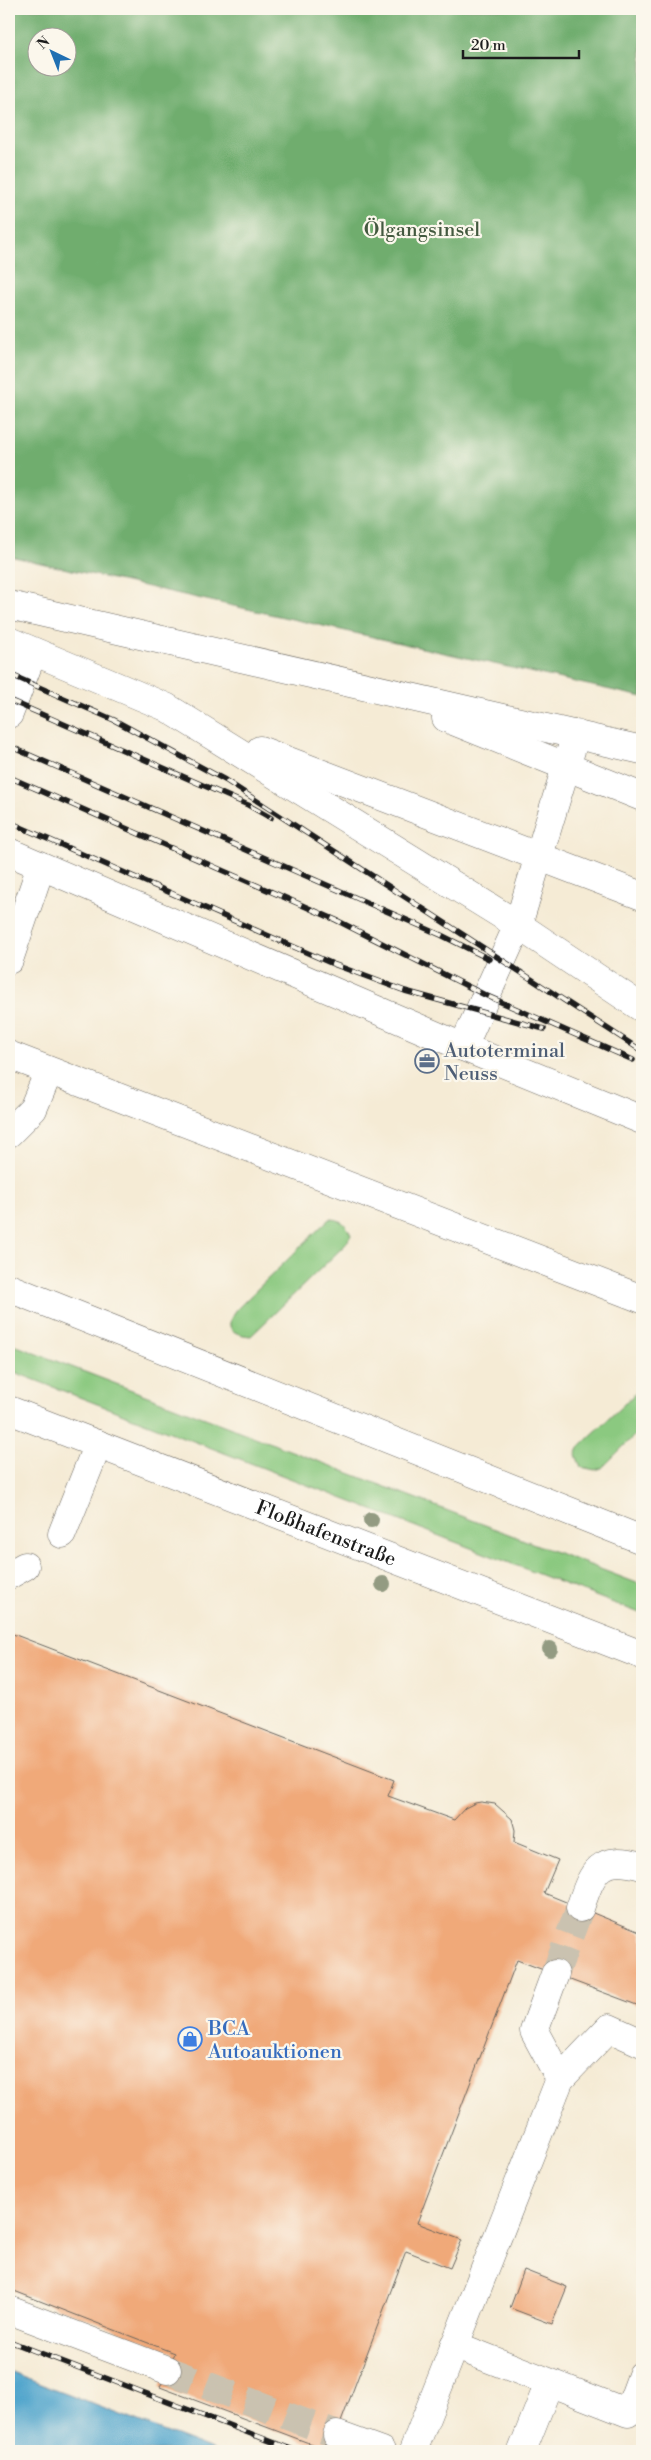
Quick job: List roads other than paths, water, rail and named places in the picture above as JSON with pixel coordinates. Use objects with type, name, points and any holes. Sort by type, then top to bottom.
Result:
[{"type":"street","points":[[9,605],[642,750]]},
{"type":"street","points":[[9,714],[21,647],[166,707],[518,925],[642,1008]]},
{"type":"street","points":[[370,688],[642,797]]},
{"type":"street","points":[[199,727],[642,896]]},
{"type":"street","points":[[463,1047],[518,925],[576,734]]},
{"type":"street","points":[[9,852],[463,1047],[642,1120]]},
{"type":"street","points":[[10,950],[41,866]]},
{"type":"street","points":[[566,957],[642,986]]},
{"type":"street","points":[[9,1054],[642,1299]]},
{"type":"street","points":[[9,1132],[33,1109],[49,1071]]},
{"type":"street","points":[[9,1288],[642,1540]]},
{"type":"street","name":"Floßhafenstraße","points":[[9,1410],[642,1655]]},
{"type":"street","points":[[62,1534],[98,1444]]},
{"type":"street","points":[[580,1908],[587,1888],[600,1866],[613,1861],[642,1866]]},
{"type":"street","points":[[555,1974],[534,2031],[560,2079]]},
{"type":"street","points":[[413,2451],[560,2079],[610,2028],[642,2043]]},
{"type":"street","points":[[9,2310],[167,2370]]},
{"type":"street","points":[[454,2345],[628,2413],[642,2375]]},
{"type":"street","points":[[522,2451],[549,2383]]},
{"type":"street","points":[[337,2435],[381,2451]]},
{"type":"water","points":[[9,2372],[215,2451],[9,2451]]},
{"type":"tunnel","points":[[555,1974],[580,1908]]},
{"type":"tunnel","points":[[167,2370],[337,2435]]},
{"type":"railway","points":[[9,674],[114,720],[225,780],[642,1051]]},
{"type":"railway","points":[[9,700],[248,805],[271,818]]},
{"type":"railway","points":[[9,746],[441,935],[489,959]]},
{"type":"railway","points":[[9,777],[336,920],[485,995],[633,1060]]},
{"type":"railway","points":[[9,822],[333,964],[405,991],[544,1029]]},
{"type":"railway","points":[[9,2341],[296,2451]]},
{"type":"place","name":"Autoterminal Neuss","points":[[427,1061]]},
{"type":"place","name":"BCA Autoauktionen","points":[[190,2039]]},
{"type":"park label","name":"Ölgangsinsel","points":[[422,229]]}]
